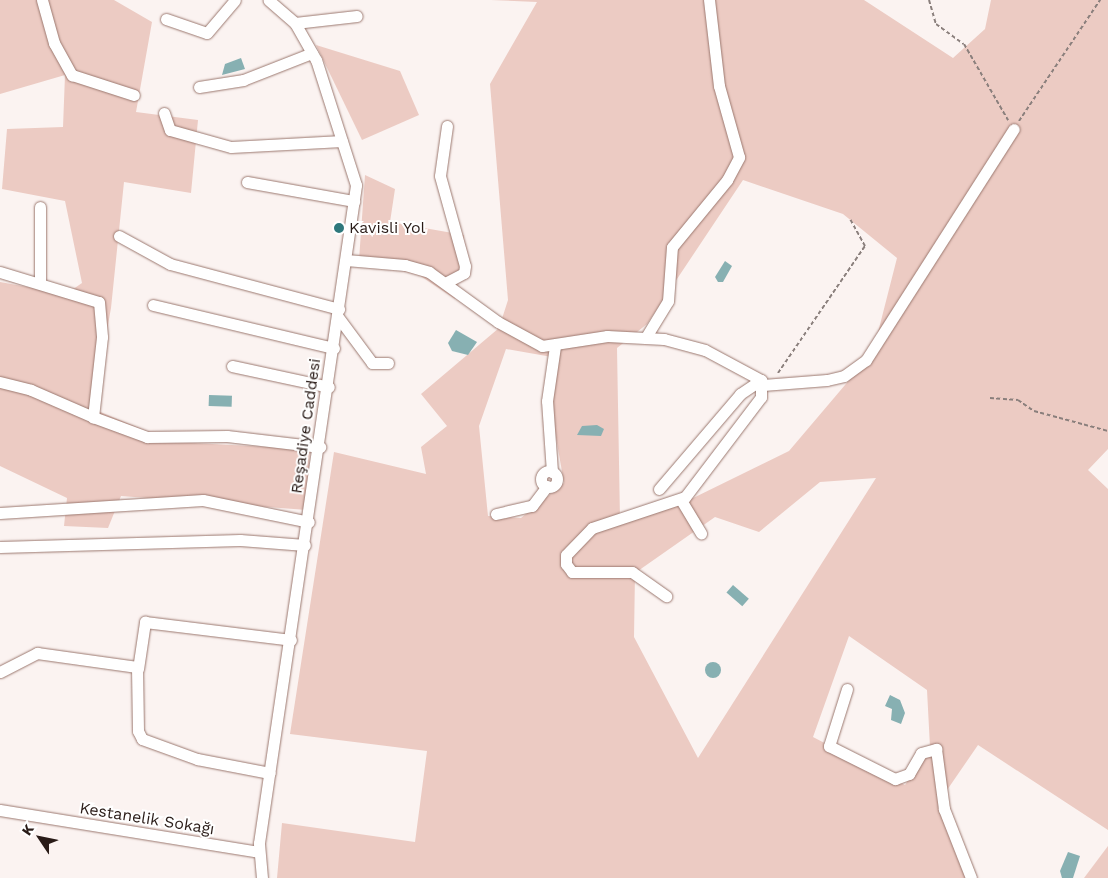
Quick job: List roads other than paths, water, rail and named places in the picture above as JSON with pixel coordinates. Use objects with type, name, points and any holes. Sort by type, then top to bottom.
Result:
[{"type":"street","points":[[42,0],[54,43],[72,75],[134,95]]},
{"type":"street","points":[[166,20],[207,33],[235,0]]},
{"type":"street","name":"Reşadiye Caddesi","points":[[262,878],[259,852],[329,387],[356,185],[312,53],[295,23],[269,0]]},
{"type":"street","points":[[646,337],[668,301],[669,253],[727,180],[739,157],[719,86],[709,0]]},
{"type":"street","points":[[295,23],[357,16]]},
{"type":"street","points":[[199,87],[243,80],[312,53]]},
{"type":"street","points":[[164,113],[170,130],[231,147],[342,141]]},
{"type":"street","points":[[446,126],[440,176],[465,266],[464,274],[447,282]]},
{"type":"street","points":[[660,489],[740,394],[766,383],[827,380],[844,376],[866,360],[1014,129]]},
{"type":"street","points":[[247,182],[354,201]]},
{"type":"street","points":[[40,207],[40,281]]},
{"type":"street","points":[[119,236],[170,264],[339,313],[372,363],[388,363]]},
{"type":"street","points":[[346,260],[405,265],[447,282],[532,343],[555,346],[607,336],[646,337],[705,350],[766,383]]},
{"type":"street","points":[[0,272],[40,281],[96,301],[103,311],[93,417]]},
{"type":"street","points":[[153,305],[334,348]]},
{"type":"street","points":[[496,514],[532,506],[547,486],[556,481],[552,472],[554,451],[546,401],[555,346]]},
{"type":"street","points":[[232,366],[329,387]]},
{"type":"street","points":[[0,382],[147,437],[227,436],[320,447]]},
{"type":"street","points":[[666,596],[632,572],[572,572],[565,560],[570,550],[592,528],[611,518],[681,500],[761,397],[766,383]]},
{"type":"street","points":[[0,512],[203,500],[309,522]]},
{"type":"street","points":[[681,500],[701,533]]},
{"type":"street","points":[[0,547],[240,540],[305,545]]},
{"type":"street","points":[[270,773],[197,759],[142,739],[138,731],[138,669],[145,622],[290,640]]},
{"type":"street","points":[[0,672],[37,653],[119,662],[138,669]]},
{"type":"street","points":[[847,689],[828,746],[895,779],[909,774],[921,753],[936,749],[944,809],[971,878]]},
{"type":"street","name":"Kestanelik Sokağı","points":[[0,810],[259,852]]},
{"type":"water","points":[[241,58],[245,69],[222,75],[225,64]]},
{"type":"water","points":[[725,261],[732,266],[723,282],[718,282],[715,277]]},
{"type":"water","points":[[456,330],[477,342],[468,355],[452,351],[448,343]]},
{"type":"water","points":[[209,395],[232,396],[232,407],[209,406]]},
{"type":"water","points":[[597,425],[604,429],[601,436],[577,435],[582,426]]},
{"type":"water","points":[[733,585],[749,599],[742,606],[726,593]]},
{"type":"water","points":[[710,662],[716,662],[721,667],[719,676],[710,678],[705,673],[705,667]]},
{"type":"water","points":[[890,695],[900,700],[905,713],[901,724],[891,720],[892,709],[885,706]]},
{"type":"water","points":[[1068,852],[1080,856],[1073,878],[1062,878],[1060,871]]},
{"type":"place","name":"Kavisli Yol","points":[[339,228]]}]
